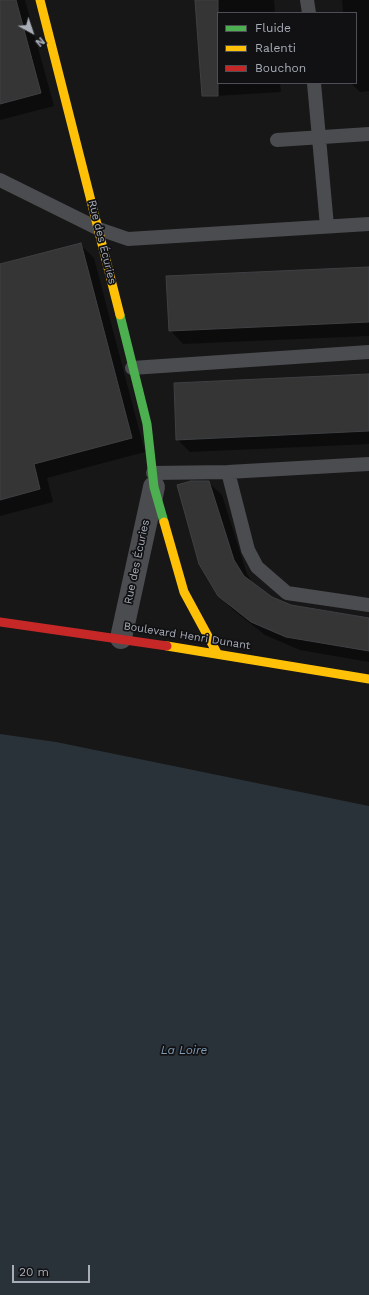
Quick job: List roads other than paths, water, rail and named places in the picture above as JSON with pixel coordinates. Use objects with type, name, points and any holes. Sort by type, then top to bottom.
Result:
[{"type":"street","name":"Rue des Écuries","points":[[40,0],[147,424],[153,480],[184,592],[217,652]]},
{"type":"street","name":"Rue des Écuries","points":[[121,638],[153,480]]},
{"type":"street","name":"Boulevard Henri Dunant","points":[[0,622],[217,652],[369,679]]},
{"type":"lane","points":[[307,0],[308,12]]},
{"type":"lane","points":[[314,84],[327,226]]},
{"type":"lane","points":[[278,140],[369,134]]},
{"type":"lane","points":[[0,180],[99,229],[128,239],[369,224]]},
{"type":"lane","points":[[132,368],[369,352]]},
{"type":"lane","points":[[153,480],[228,472],[369,464]]},
{"type":"lane","points":[[228,472],[248,550],[257,567],[287,593],[369,605]]},
{"type":"water","name":"La Loire","points":[[0,734],[56,742],[369,806],[369,1295],[0,1295]]}]
